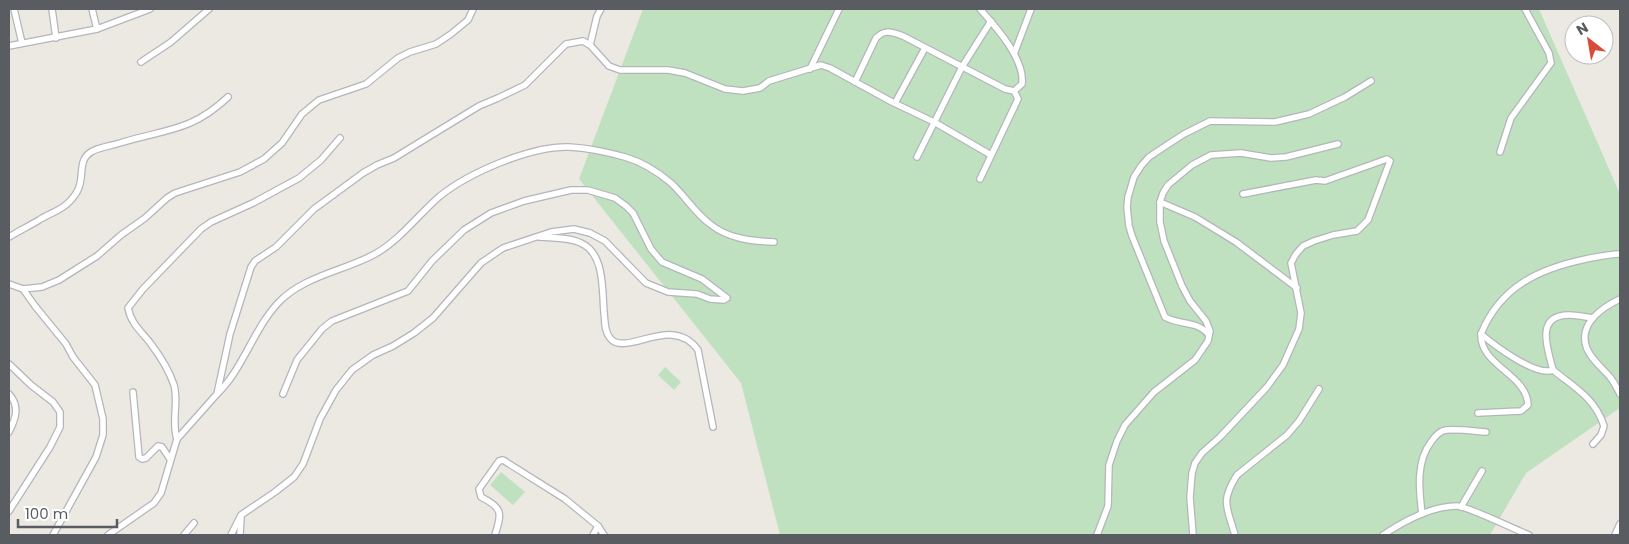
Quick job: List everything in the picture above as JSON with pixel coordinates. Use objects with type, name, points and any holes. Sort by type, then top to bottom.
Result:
[{"type":"street","points":[[14,9],[22,43]]},
{"type":"street","points":[[52,9],[56,38]]},
{"type":"street","points":[[92,9],[97,29]]},
{"type":"street","points":[[9,46],[97,29],[150,9]]},
{"type":"street","points":[[141,62],[170,42],[209,9]]},
{"type":"street","points":[[9,284],[23,289],[42,287],[59,280],[97,256],[167,198],[240,172],[264,159],[282,143],[302,114],[319,100],[366,84],[398,58],[436,44],[452,34],[468,20],[473,9]]},
{"type":"street","points":[[590,45],[597,16],[601,9]]},
{"type":"street","points":[[810,69],[839,9]]},
{"type":"street","points":[[855,82],[876,38],[882,32],[889,31],[903,36],[1005,89],[1014,91],[1020,87],[1023,81],[1021,69],[1014,54],[981,9]]},
{"type":"street","points":[[1014,54],[1031,9]]},
{"type":"street","points":[[1500,152],[1511,118],[1551,63],[1549,53],[1525,9]]},
{"type":"street","points":[[918,157],[962,67],[991,21]]},
{"type":"street","points":[[216,394],[230,334],[251,267],[255,262],[276,247],[314,209],[363,173],[394,158],[480,106],[524,85],[566,44],[583,41],[590,45],[609,66],[620,70],[668,70],[685,73],[725,89],[743,91],[760,88],[770,81],[821,65],[934,122],[991,155]]},
{"type":"street","points":[[895,103],[925,48]]},
{"type":"street","points":[[1209,335],[1204,328],[1166,317],[1132,236],[1128,212],[1128,197],[1134,177],[1149,157],[1184,134],[1210,121],[1275,122],[1309,114],[1345,97],[1370,81]]},
{"type":"street","points":[[980,180],[1018,100],[1014,91]]},
{"type":"street","points":[[9,237],[69,202],[80,186],[83,161],[86,155],[94,151],[184,126],[200,119],[228,97]]},
{"type":"street","points":[[177,439],[174,430],[176,396],[174,385],[166,365],[132,322],[128,308],[143,289],[201,229],[210,222],[253,203],[300,178],[321,160],[340,138]]},
{"type":"street","points":[[1097,535],[1108,506],[1109,465],[1117,440],[1125,425],[1154,392],[1195,360],[1208,341],[1210,331],[1206,321],[1190,301],[1182,286],[1164,241],[1160,222],[1160,202],[1168,185],[1192,165],[1211,155],[1241,153],[1271,158],[1286,157],[1338,144]]},
{"type":"street","points":[[108,535],[154,503],[161,493],[177,439],[226,385],[259,328],[278,302],[302,285],[377,253],[442,196],[471,176],[542,149],[569,147],[597,150],[627,157],[648,167],[671,184],[711,225],[731,235],[750,241],[774,242]]},
{"type":"street","points":[[1193,535],[1190,496],[1195,463],[1202,453],[1220,437],[1267,387],[1283,365],[1299,329],[1301,313],[1292,263],[1296,254],[1303,246],[1314,241],[1352,232],[1363,226],[1368,220],[1389,160],[1387,159],[1325,181],[1316,180],[1243,194]]},
{"type":"street","points":[[230,535],[242,515],[288,483],[303,464],[320,419],[336,390],[352,370],[373,355],[393,346],[433,318],[481,263],[503,248],[550,232],[574,229],[605,241],[646,283],[668,292],[697,294],[710,299],[724,300],[727,298],[702,279],[662,262],[657,258],[633,213],[615,198],[588,190],[571,190],[524,201],[491,213],[464,230],[432,261],[408,291],[332,321],[322,329],[297,360],[283,394]]},
{"type":"street","points":[[1160,202],[1195,218],[1236,242],[1297,288]]},
{"type":"street","points":[[535,237],[581,242],[590,249],[597,260],[601,278],[606,330],[611,340],[626,343],[665,334],[685,338],[694,344],[698,350],[713,427]]},
{"type":"street","points":[[1478,413],[1521,411],[1528,405],[1528,398],[1519,383],[1483,348],[1481,343],[1481,334],[1494,309],[1511,291],[1536,274],[1564,264],[1605,255],[1620,254]]},
{"type":"street","points":[[23,289],[66,344],[72,356],[95,386],[103,418],[103,435],[93,465],[53,535]]},
{"type":"street","points":[[1620,299],[1592,318],[1585,335],[1589,352],[1611,379],[1620,394]]},
{"type":"street","points":[[1592,318],[1568,315],[1553,320],[1548,326],[1545,338],[1553,370],[1588,397],[1601,418],[1604,426],[1601,435],[1593,444]]},
{"type":"street","points":[[1481,334],[1493,344],[1534,368],[1548,372],[1553,370]]},
{"type":"street","points":[[9,364],[31,385],[53,402],[60,412],[60,427],[50,447],[9,510]]},
{"type":"street","points":[[1235,535],[1225,503],[1226,495],[1232,482],[1237,475],[1287,435],[1299,421],[1319,389]]},
{"type":"street","points":[[132,392],[139,457],[142,459],[146,458],[158,446],[162,447],[170,458]]},
{"type":"street","points":[[9,394],[14,399],[17,410],[15,422],[9,432]]},
{"type":"street","points":[[1422,514],[1420,498],[1422,460],[1424,453],[1436,435],[1446,430],[1486,432]]},
{"type":"street","points":[[495,535],[500,510],[480,497],[479,488],[499,462],[503,460],[565,499],[598,526],[604,535]]},
{"type":"street","points":[[1461,507],[1482,471]]},
{"type":"street","points":[[1383,535],[1422,514],[1440,509],[1461,507],[1529,535]]},
{"type":"street","points":[[240,535],[242,515]]},
{"type":"street","points":[[184,535],[194,523]]},
{"type":"street","points":[[1615,535],[1620,524]]},
{"type":"street","points":[[593,535],[598,526]]},
{"type":"green space","points":[[643,9],[1539,9],[1620,194],[1620,408],[1526,473],[1490,535],[780,535],[741,383],[579,179]]},
{"type":"green space","points":[[665,367],[681,382],[674,390],[658,375]]},
{"type":"green space","points":[[501,472],[525,492],[513,505],[490,485]]}]
